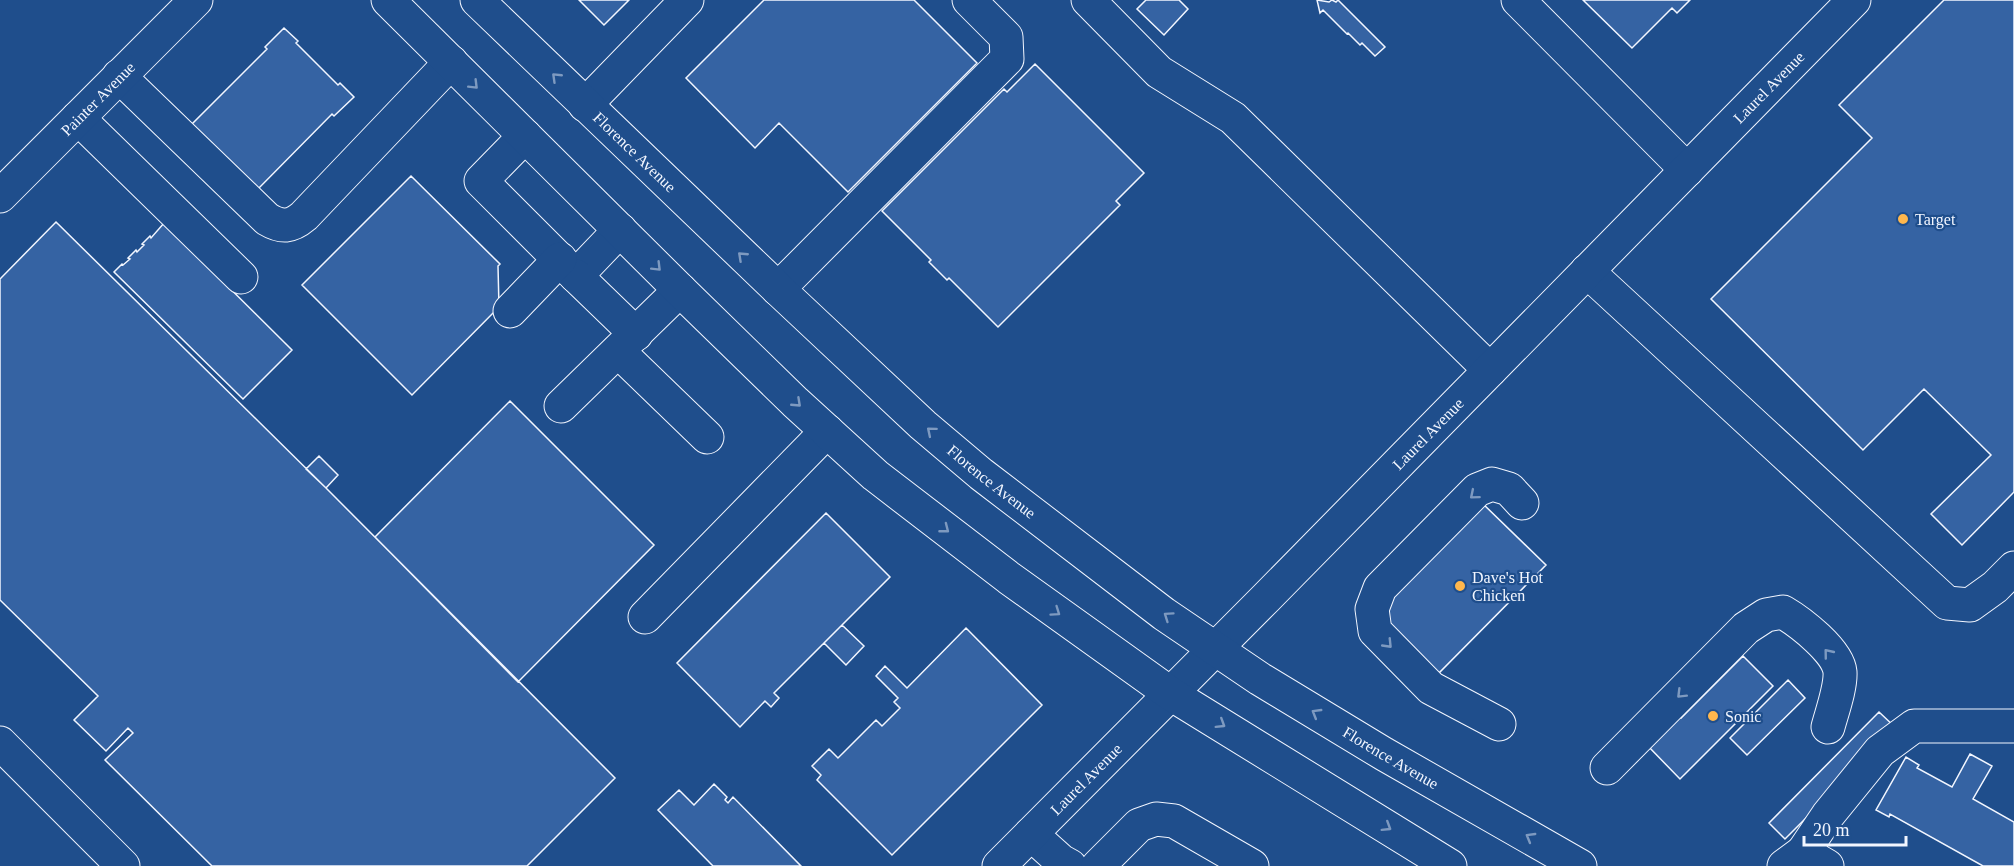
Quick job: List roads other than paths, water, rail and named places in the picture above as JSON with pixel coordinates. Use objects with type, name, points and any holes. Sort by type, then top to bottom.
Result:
[{"type":"main road","name":"Painter Avenue","points":[[0,196],[196,0]]},
{"type":"main road","points":[[388,0],[680,290],[875,475],[1009,578],[1171,694],[1450,866]]},
{"type":"main road","name":"Florence Avenue","points":[[477,0],[778,289],[923,425],[981,474],[1137,593],[1260,679],[1384,754],[1581,866]]},
{"type":"main road","points":[[585,105],[687,0]]},
{"type":"main road","points":[[778,289],[1007,59],[1006,37],[969,0]]},
{"type":"main road","points":[[1088,0],[1159,72],[1233,118],[1490,370]]},
{"type":"main road","points":[[1518,0],[1687,170]]},
{"type":"main road","name":"Laurel Avenue","points":[[999,866],[1687,170],[1838,5]]},
{"type":"main road","points":[[119,76],[267,219],[279,226],[294,225],[304,216],[451,62]]},
{"type":"main road","points":[[78,118],[241,277]]},
{"type":"main road","points":[[525,136],[481,181],[568,268],[707,437]]},
{"type":"main road","points":[[510,311],[620,230]]},
{"type":"main road","points":[[1587,271],[1947,603],[1970,605],[1995,587],[2014,568]]},
{"type":"main road","points":[[561,406],[680,290]]},
{"type":"main road","points":[[645,617],[827,431]]},
{"type":"main road","points":[[1499,723],[1431,688],[1375,631],[1372,609],[1380,588],[1477,490],[1492,484],[1509,489],[1522,503]]},
{"type":"main road","points":[[1607,768],[1746,628],[1766,615],[1783,612],[1798,621],[1832,655],[1840,672],[1828,727]]},
{"type":"main road","points":[[1805,861],[1828,815],[1880,751],[1914,726],[2014,726]]},
{"type":"main road","points":[[0,743],[123,866]]},
{"type":"main road","points":[[1098,866],[1139,825],[1156,819],[1174,821],[1252,866]]},
{"type":"main road","points":[[1031,834],[1061,861],[1070,866]]},
{"type":"place","name":"Target","points":[[1903,219]]},
{"type":"place","name":"Dave's Hot Chicken","points":[[1460,586]]},
{"type":"place","name":"Sonic","points":[[1713,716]]}]
